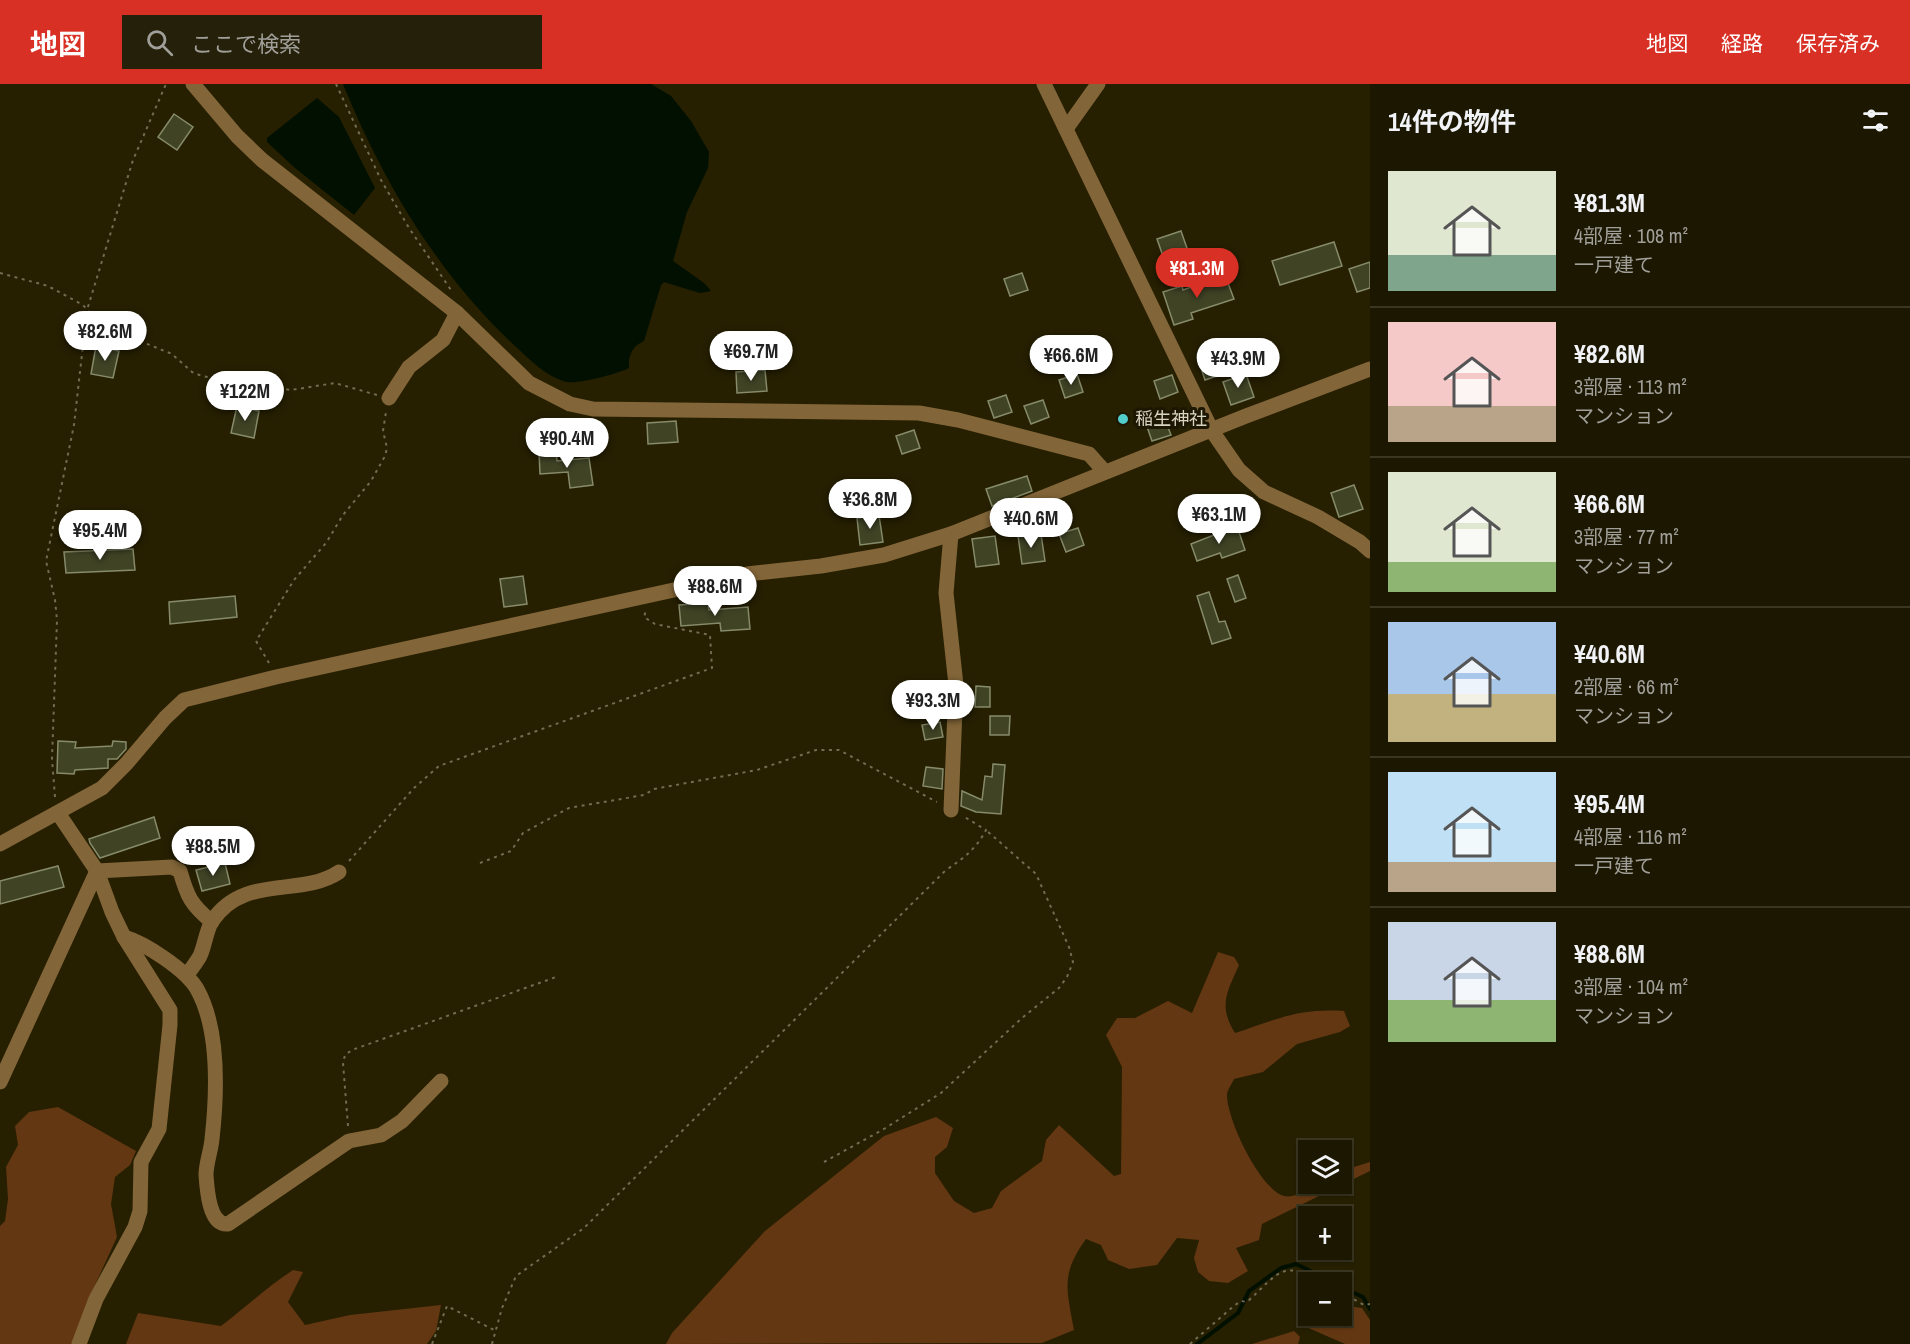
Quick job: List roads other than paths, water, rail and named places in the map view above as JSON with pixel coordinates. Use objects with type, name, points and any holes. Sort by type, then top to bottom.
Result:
[{"type":"street","points":[[193,84],[237,136],[262,160],[458,313],[529,383],[570,404],[593,409],[919,413],[958,420],[1089,454],[1105,472]]},
{"type":"street","points":[[1044,84],[1212,431],[1239,470],[1264,492],[1318,517],[1360,542],[1370,551]]},
{"type":"street","points":[[1066,129],[1098,84]]},
{"type":"street","points":[[389,398],[409,367],[422,354],[443,340],[458,313]]},
{"type":"street","points":[[0,844],[102,788],[184,700],[276,676],[747,574],[820,566],[884,555],[951,534],[1370,369]]},
{"type":"street","points":[[951,534],[946,593],[956,685],[951,810]]},
{"type":"street","points":[[58,813],[97,871],[123,937],[170,1010],[159,1129],[141,1162],[140,1211],[135,1227],[96,1299],[79,1344]]},
{"type":"street","points":[[97,871],[172,867],[180,871],[187,895],[194,908],[212,922]]},
{"type":"street","points":[[0,1082],[97,871]]},
{"type":"street","points":[[187,975],[200,956],[212,922],[227,905],[246,894],[273,886],[328,879],[339,872]]},
{"type":"street","points":[[123,937],[136,940],[187,975],[197,988],[205,1006],[213,1046],[215,1113],[206,1174],[211,1207],[217,1222],[222,1225],[228,1224],[349,1141],[381,1135],[402,1121],[441,1081]]},
{"type":"waterway","points":[[1197,1344],[1238,1313],[1249,1291],[1281,1268],[1296,1264],[1312,1272]]},
{"type":"waterway","points":[[1352,1292],[1363,1297],[1370,1309]]},
{"type":"place","name":"稲生神社","points":[[1123,419]]}]
